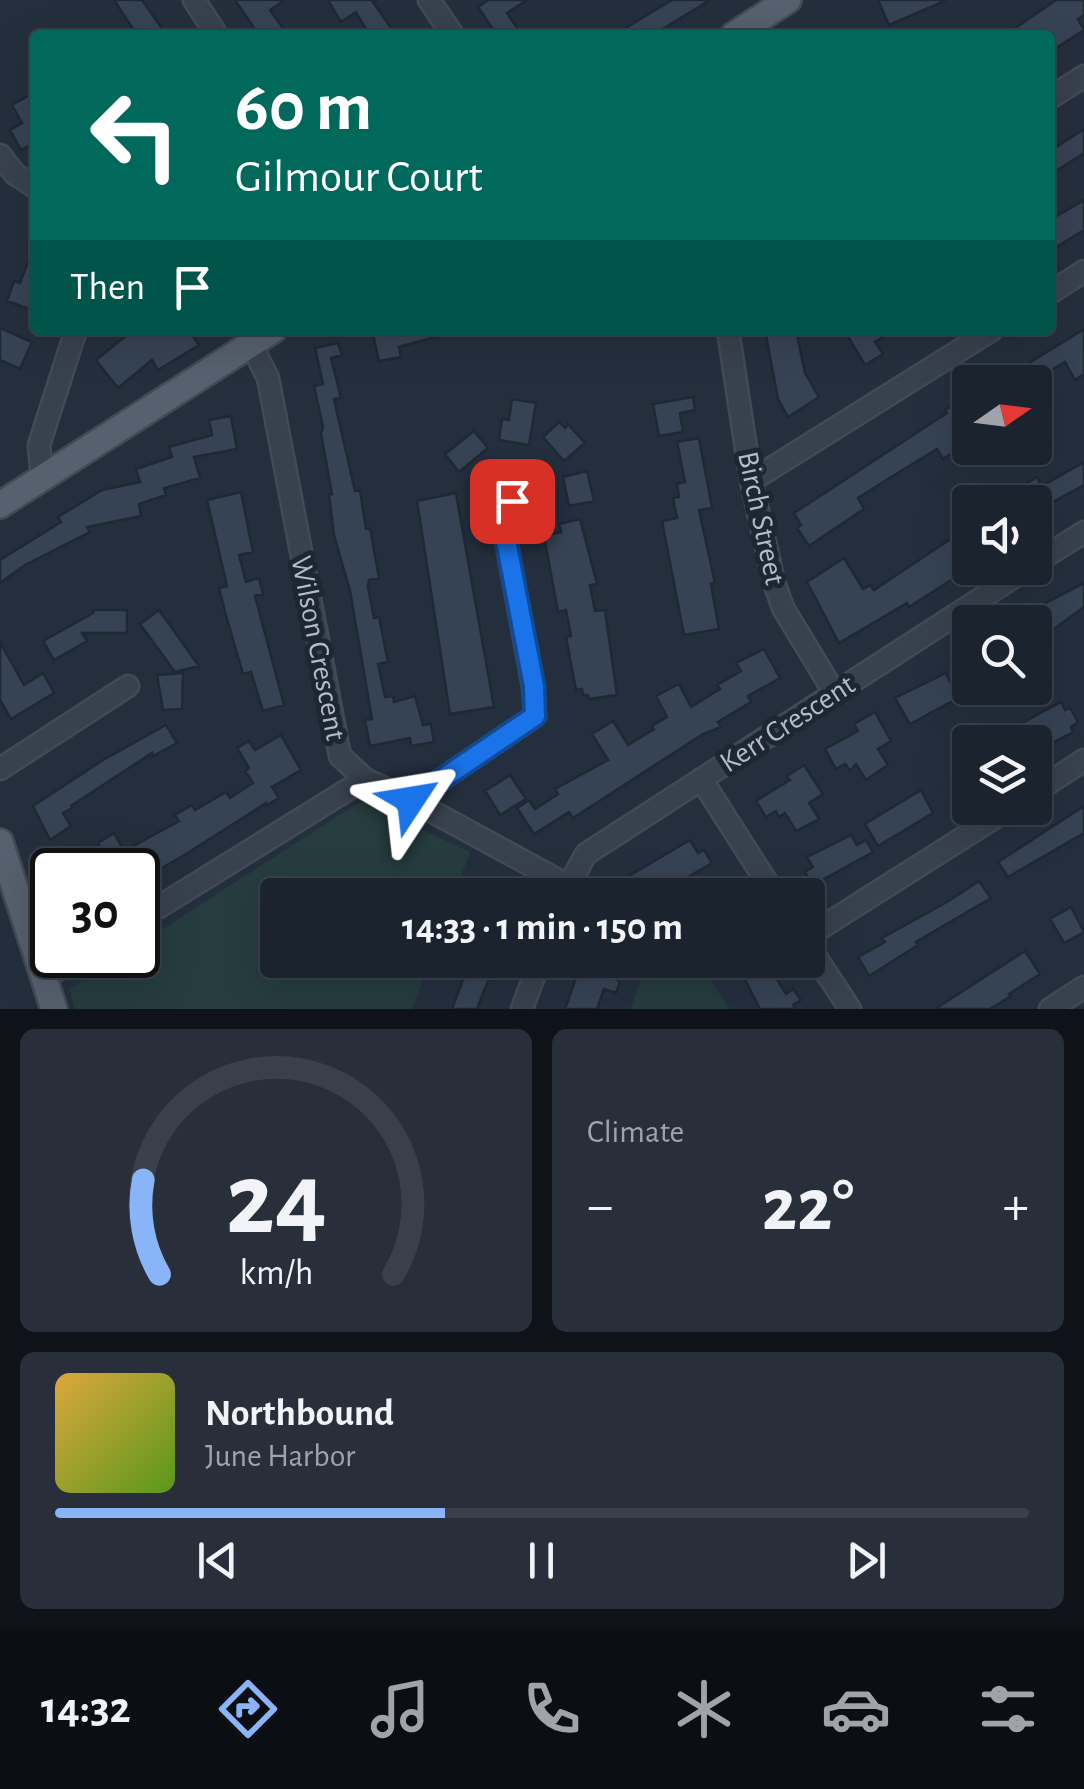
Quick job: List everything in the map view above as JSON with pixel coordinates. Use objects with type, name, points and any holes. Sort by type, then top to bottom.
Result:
[{"type":"main road","points":[[742,30],[788,0]]},
{"type":"main road","points":[[0,505],[262,337]]},
{"type":"main road","points":[[0,842],[30,935]]},
{"type":"main road","points":[[44,978],[54,1009]]},
{"type":"street","points":[[194,0],[214,30]]},
{"type":"street","points":[[430,0],[450,30]]},
{"type":"street","points":[[1055,95],[1084,76]]},
{"type":"street","points":[[0,155],[15,174],[30,184]]},
{"type":"street","points":[[1055,290],[1084,272]]},
{"type":"street","points":[[42,478],[40,444],[74,335]]},
{"type":"street","name":"Birch Street","points":[[729,335],[751,482],[783,608],[834,692]]},
{"type":"street","points":[[751,482],[983,335]]},
{"type":"street","name":"Wilson Crescent","points":[[262,337],[340,756],[365,779],[411,800],[545,878]]},
{"type":"street","points":[[411,800],[535,716],[534,686],[504,530],[512,501]]},
{"type":"street","points":[[1052,552],[1084,532]]},
{"type":"street","name":"Kerr Crescent","points":[[573,878],[586,854],[1001,585]]},
{"type":"street","points":[[0,768],[128,686]]},
{"type":"street","points":[[1052,781],[1084,760]]},
{"type":"street","points":[[160,906],[365,779]]},
{"type":"street","points":[[701,779],[764,878]]},
{"type":"street","points":[[825,925],[983,825]]},
{"type":"street","points":[[825,972],[850,1009]]},
{"type":"street","points":[[522,1009],[533,978]]},
{"type":"street","points":[[1050,1009],[1084,987]]},
{"type":"green space","points":[[361,801],[470,852],[460,878],[260,878],[260,978],[423,978],[412,1009],[75,1009],[69,989],[86,978],[160,978],[160,931]]},
{"type":"green space","points":[[642,978],[709,978],[730,1009],[630,1009]]},
{"type":"building","points":[[114,0],[142,0],[163,30],[134,30]]},
{"type":"building","points":[[235,0],[285,0],[270,10],[284,30],[256,30]]},
{"type":"building","points":[[328,0],[376,0],[373,2],[393,30],[366,30],[356,12],[341,22]]},
{"type":"building","points":[[488,0],[527,0],[507,13],[519,30],[494,30],[478,7]]},
{"type":"building","points":[[672,0],[710,0],[661,30],[622,30]]},
{"type":"building","points":[[878,0],[947,0],[889,25]]},
{"type":"building","points":[[1056,0],[1084,0],[1084,15],[1078,19],[1084,30],[1055,49],[1055,30],[1012,30]]},
{"type":"building","points":[[30,95],[30,145],[21,150],[10,130],[22,123],[12,105]]},
{"type":"building","points":[[1084,129],[1084,153],[1055,172],[1055,148]]},
{"type":"building","points":[[1084,200],[1084,230],[1055,248],[1055,217]]},
{"type":"building","points":[[30,257],[30,309],[7,301],[14,281],[20,283]]},
{"type":"building","points":[[0,328],[32,342],[20,369],[0,360]]},
{"type":"building","points":[[1084,329],[1084,374],[1075,380],[1065,362],[1052,370],[1052,365],[1026,365]]},
{"type":"building","points":[[127,335],[192,335],[199,345],[158,370],[152,360],[118,388],[96,360]]},
{"type":"building","points":[[373,335],[442,335],[399,347],[401,357],[379,361]]},
{"type":"building","points":[[766,335],[797,335],[805,373],[819,397],[788,417],[778,399]]},
{"type":"building","points":[[847,335],[887,335],[875,342],[883,354],[865,365]]},
{"type":"building","points":[[338,343],[342,355],[331,358],[341,398],[334,399],[355,491],[360,490],[366,529],[370,528],[379,578],[369,580],[368,587],[388,662],[378,664],[385,697],[393,696],[394,702],[415,696],[423,725],[431,724],[434,742],[411,746],[410,738],[370,746],[365,720],[372,719],[350,591],[334,535],[329,495],[332,494],[314,386],[323,384],[315,348]]},
{"type":"building","points":[[693,397],[695,410],[680,413],[683,432],[659,436],[653,404]]},
{"type":"building","points":[[512,399],[536,403],[529,445],[499,440],[502,419],[509,420]]},
{"type":"building","points":[[952,406],[952,453],[943,459],[937,449],[858,498],[864,509],[809,546],[797,528],[801,525],[794,513],[947,413],[945,410]]},
{"type":"building","points":[[231,416],[237,449],[194,457],[200,478],[164,488],[166,495],[139,504],[141,516],[87,527],[90,532],[25,565],[0,583],[0,560],[61,522],[58,517],[102,490],[140,482],[136,469],[172,457],[169,447],[212,435],[209,420]]},
{"type":"building","points":[[559,422],[565,428],[568,424],[585,443],[564,461],[543,437]]},
{"type":"building","points":[[474,431],[488,448],[459,472],[445,454]]},
{"type":"building","points":[[699,438],[712,508],[699,510],[715,583],[711,584],[719,629],[684,635],[662,521],[677,518],[673,498],[679,497],[677,484],[685,482],[677,442]]},
{"type":"building","points":[[1084,462],[1084,485],[1052,503],[1052,485],[1044,485]]},
{"type":"building","points":[[587,471],[594,501],[569,506],[563,477]]},
{"type":"building","points":[[1037,477],[1041,485],[1024,485]]},
{"type":"building","points":[[241,492],[253,552],[239,555],[246,582],[259,578],[263,594],[255,596],[284,705],[263,711],[251,672],[243,674],[225,612],[219,588],[227,586],[207,500]]},
{"type":"building","points":[[456,493],[494,707],[450,714],[417,501]]},
{"type":"building","points":[[580,519],[597,584],[590,585],[595,611],[605,610],[617,695],[589,699],[582,689],[576,690],[566,637],[571,636],[566,610],[558,612],[544,536],[561,532],[559,524]]},
{"type":"building","points":[[952,538],[952,580],[839,643],[807,582],[844,558],[863,589],[870,585],[874,590]]},
{"type":"building","points":[[1084,583],[1084,607],[1054,629],[1052,605],[1042,605]]},
{"type":"building","points":[[93,610],[127,610],[127,633],[82,633],[87,641],[54,660],[43,641]]},
{"type":"building","points":[[159,610],[199,666],[175,672],[140,624]]},
{"type":"building","points":[[0,642],[24,685],[43,673],[54,693],[11,719],[0,700]]},
{"type":"building","points":[[764,649],[780,678],[748,696],[751,702],[718,722],[721,727],[703,734],[573,818],[569,812],[534,834],[517,808],[529,800],[535,809],[558,794],[555,789],[608,760],[592,734],[613,721],[628,745],[667,717],[656,696],[679,684],[691,707],[741,671],[736,663]]},
{"type":"building","points":[[183,673],[182,709],[163,710],[157,675]]},
{"type":"building","points":[[946,673],[952,686],[952,701],[910,724],[895,698]]},
{"type":"building","points":[[1061,702],[1078,722],[1071,727],[1073,732],[1052,743],[1052,725],[1024,722]]},
{"type":"building","points":[[875,712],[891,741],[878,749],[888,765],[866,780],[856,764],[850,771],[845,764],[836,769],[825,749],[858,731],[854,724]]},
{"type":"building","points":[[166,725],[177,743],[153,756],[152,753],[71,806],[63,813],[71,826],[50,840],[33,806]]},
{"type":"building","points":[[281,735],[301,770],[272,787],[279,798],[160,869],[160,848],[130,848],[179,821],[175,815],[192,805],[195,810],[226,792],[230,798],[253,783],[237,748],[249,741],[255,750]]},
{"type":"building","points":[[804,765],[823,794],[809,803],[819,819],[796,831],[785,813],[779,817],[776,811],[766,817],[756,801],[790,780],[787,776]]},
{"type":"building","points":[[510,775],[526,799],[500,815],[485,791]]},
{"type":"building","points":[[921,790],[933,813],[878,846],[865,824]]},
{"type":"building","points":[[1084,806],[1084,833],[1008,877],[998,862]]},
{"type":"building","points":[[114,833],[122,848],[101,848],[98,843]]},
{"type":"building","points":[[851,835],[857,845],[866,840],[873,852],[825,878],[809,878],[805,872],[813,867],[807,857]]},
{"type":"building","points":[[690,840],[698,853],[704,850],[712,863],[686,878],[626,878]]},
{"type":"building","points":[[979,881],[991,898],[916,942],[918,945],[869,976],[858,957],[885,942],[882,938]]},
{"type":"building","points":[[1071,907],[1084,932],[1064,943],[1050,919]]},
{"type":"building","points":[[1025,951],[1040,974],[1011,996],[990,1009],[935,1009]]},
{"type":"building","points":[[464,978],[489,978],[477,1009],[452,1009]]},
{"type":"building","points":[[576,978],[620,981],[616,993],[604,989],[597,1009],[565,1009]]},
{"type":"building","points":[[744,978],[776,978],[786,994],[793,989],[801,1000],[793,1005],[795,1009],[760,1009]]},
{"type":"route","points":[[411,800],[535,716],[534,686],[504,530],[506,511],[512,501]]}]
